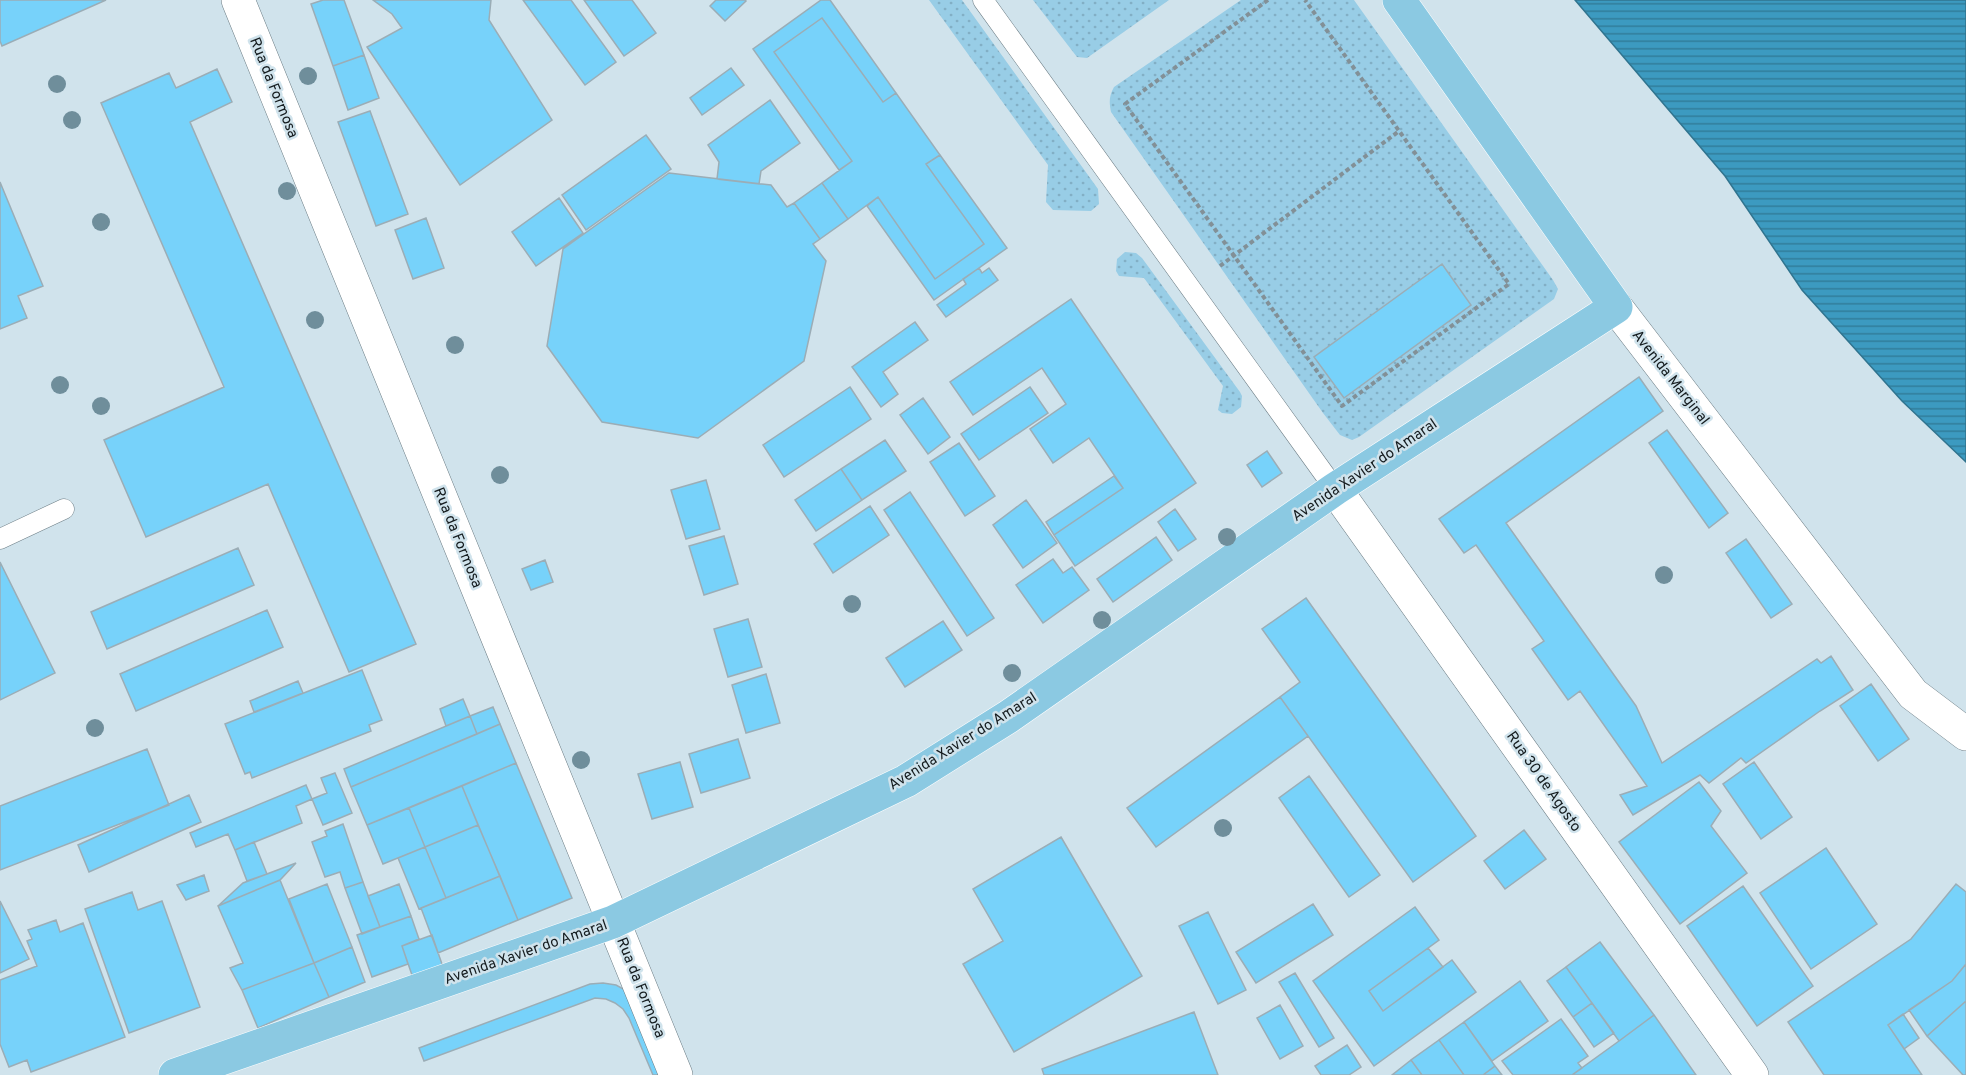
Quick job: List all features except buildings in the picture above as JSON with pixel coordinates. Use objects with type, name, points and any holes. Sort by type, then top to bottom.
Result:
[{"type":"main road","name":"Avenida Marginal","points":[[1399,0],[1616,307]]},
{"type":"main road","name":"Avenida Xavier do Amaral","points":[[175,1075],[614,922],[906,781],[1008,717],[1335,489],[1616,307]]},
{"type":"street","name":"Rua da Formosa","points":[[237,0],[676,1075]]},
{"type":"street","name":"Avenida Marginal","points":[[1616,307],[1913,694],[1966,734]]},
{"type":"street","name":"Rua 30 de Agosto","points":[[1335,489],[1752,1075]]},
{"type":"lane","points":[[982,0],[1335,489]]},
{"type":"lane","points":[[0,539],[64,509]]},
{"type":"path","points":[[1268,0],[1125,104],[1342,406],[1509,284],[1305,0]]},
{"type":"path","points":[[1220,266],[1399,131]]},
{"type":"shaded area","points":[[929,0],[962,0],[1098,189],[1099,204],[1091,211],[1053,210],[1046,202],[1048,165]]},
{"type":"shaded area","points":[[1033,0],[1169,0],[1087,58],[1077,57]]},
{"type":"shaded area","points":[[1241,0],[1354,0],[1558,289],[1554,299],[1352,440],[1340,435],[1323,413],[1111,112],[1110,99],[1114,87]]},
{"type":"shaded area","points":[[1575,0],[1966,0],[1966,462],[1902,401],[1802,290],[1725,176]]},
{"type":"shaded area","points":[[1125,252],[1136,253],[1142,258],[1240,392],[1241,407],[1232,414],[1218,410],[1223,386],[1144,278],[1119,276],[1116,271],[1117,259]]}]
